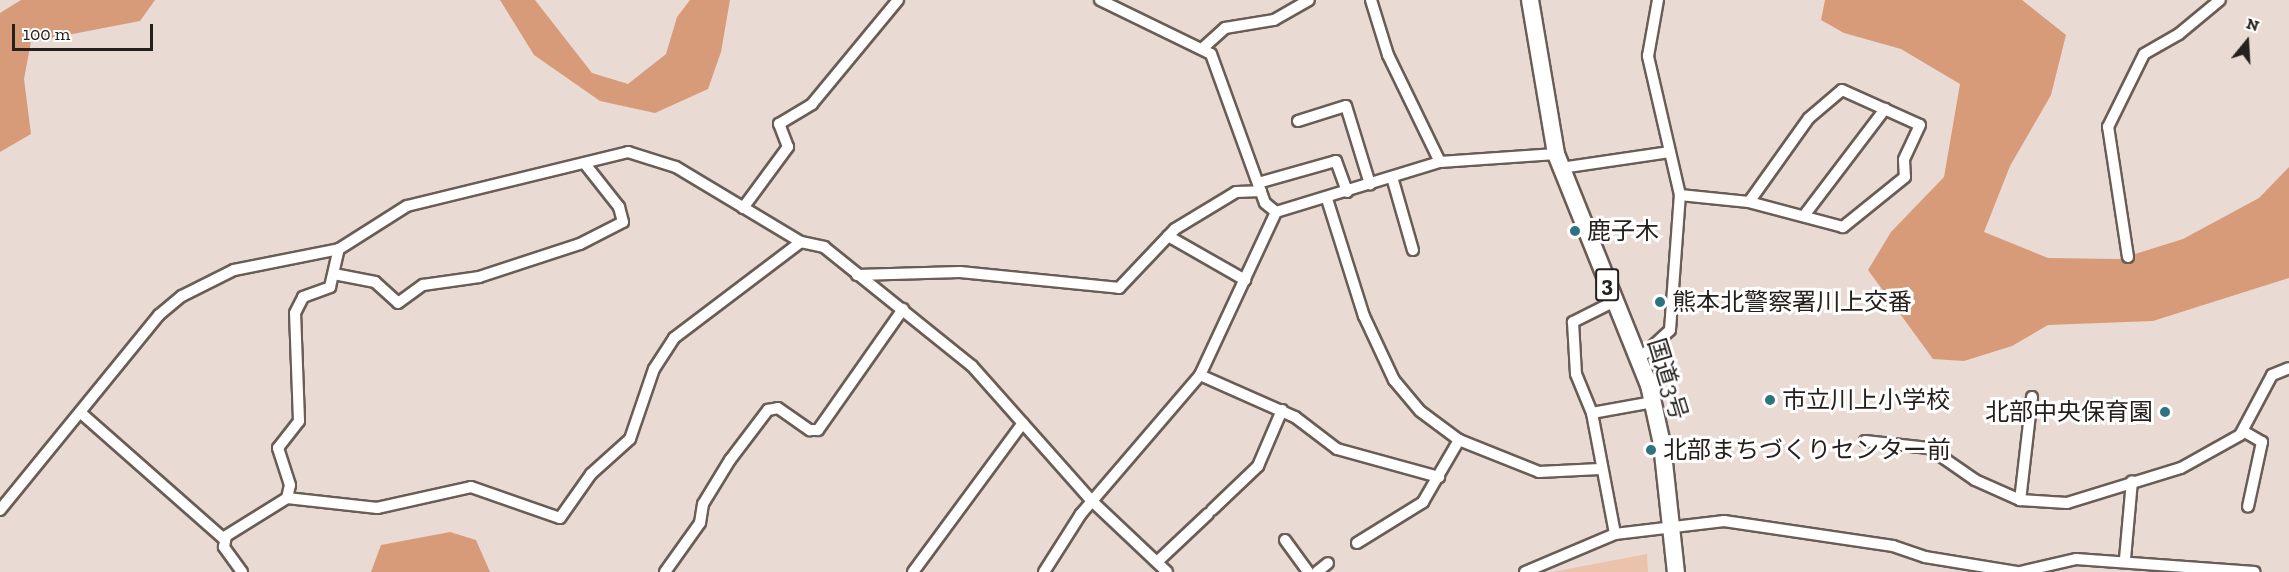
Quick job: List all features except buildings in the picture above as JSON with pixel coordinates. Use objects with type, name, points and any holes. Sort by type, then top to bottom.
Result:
[{"type":"highway","name":"国道3号","points":[[1530,0],[1559,161],[1613,302],[1640,358],[1653,402],[1676,572]]},
{"type":"street","points":[[743,208],[788,147],[780,124],[812,104],[835,70],[853,57],[898,0]]},
{"type":"street","points":[[1100,0],[1204,47],[1219,68],[1260,187],[1276,212]]},
{"type":"street","points":[[1204,47],[1225,28],[1274,20],[1309,0]]},
{"type":"street","points":[[1371,0],[1388,55],[1440,162]]},
{"type":"street","points":[[1640,358],[1671,330],[1680,195],[1648,56],[1658,0]]},
{"type":"street","points":[[2128,256],[2108,127],[2144,54],[2180,34],[2220,0]]},
{"type":"street","points":[[1680,195],[1749,202],[1806,213],[1843,227],[1905,177],[1904,160],[1920,125],[1885,109],[1837,92],[1809,118],[1749,202]]},
{"type":"street","points":[[1298,122],[1346,106],[1370,184]]},
{"type":"street","points":[[1806,213],[1885,109]]},
{"type":"street","points":[[0,510],[159,315],[182,296],[234,270],[339,249],[408,207],[628,152],[676,167],[801,242],[824,246],[972,366],[1092,501],[1167,572]]},
{"type":"street","points":[[1276,212],[1327,199],[1440,162],[1559,161],[1670,152]]},
{"type":"street","points":[[857,275],[960,272],[1119,288],[1168,236],[1227,197],[1336,161],[1347,192]]},
{"type":"street","points":[[334,274],[375,282],[398,303],[423,285],[479,277],[580,244],[624,222],[619,207],[585,164]]},
{"type":"street","points":[[1392,177],[1413,250]]},
{"type":"street","points":[[1327,199],[1348,276],[1394,380],[1437,428],[1459,440],[1539,472],[1600,469]]},
{"type":"street","points":[[1044,572],[1092,501],[1200,375],[1276,212]]},
{"type":"street","points":[[1168,236],[1245,280]]},
{"type":"street","points":[[286,498],[377,508],[471,487],[560,518],[591,474],[630,439],[654,369],[674,338],[801,242]]},
{"type":"street","points":[[224,539],[286,498],[290,485],[278,448],[299,421],[295,313],[303,297],[330,287],[339,249]]},
{"type":"street","points":[[1613,302],[1574,322],[1576,374],[1592,413],[1600,469],[1615,534]]},
{"type":"street","points":[[665,572],[700,523],[703,504],[730,460],[768,410],[778,408],[810,430],[819,430],[903,309]]},
{"type":"street","points":[[1865,441],[1929,448],[1975,480],[2020,500],[2070,502],[2189,465],[2243,431],[2272,375],[2289,368]]},
{"type":"street","points":[[1200,375],[1282,410],[1337,449],[1439,477]]},
{"type":"street","points":[[2020,500],[2032,397]]},
{"type":"street","points":[[1592,413],[1653,402]]},
{"type":"street","points":[[1157,562],[1258,466],[1282,410]]},
{"type":"street","points":[[81,412],[224,539],[242,572]]},
{"type":"street","points":[[913,572],[1023,423]]},
{"type":"street","points":[[2243,431],[2262,442],[2248,507]]},
{"type":"street","points":[[1357,543],[1423,502],[1459,440]]},
{"type":"street","points":[[2124,560],[2132,481]]},
{"type":"street","points":[[1525,572],[1615,534],[1671,524],[1724,521],[1787,528],[2019,572],[2076,559],[2124,560],[2255,572]]},
{"type":"street","points":[[1285,540],[1308,572]]},
{"type":"shaded area","points":[[21,0],[155,0],[140,21],[31,42],[24,79],[31,134],[0,152],[0,13]]},
{"type":"shaded area","points":[[500,0],[535,0],[592,73],[628,84],[666,54],[677,17],[690,0],[730,0],[721,52],[708,89],[655,113],[600,101],[534,55]]},
{"type":"shaded area","points":[[1825,0],[2022,0],[2066,35],[2051,95],[2010,166],[1984,232],[2048,258],[2119,259],[2183,239],[2259,198],[2289,167],[2289,278],[2153,321],[2048,325],[2012,346],[1964,361],[1933,359],[1868,270],[1891,232],[1944,177],[1960,84],[1901,49],[1844,33],[1821,20]]},
{"type":"shaded area","points":[[450,532],[476,540],[490,572],[371,572],[381,545]]},
{"type":"shaded area","points":[[1647,554],[1648,572],[1552,572]]},
{"type":"place","name":"鹿子木","points":[[1575,231]]},
{"type":"place","name":"熊本北警察署川上交番","points":[[1660,302]]},
{"type":"place","name":"市立川上小学校","points":[[1770,400]]},
{"type":"place","name":"北部中央保育園","points":[[2165,412]]},
{"type":"place","name":"北部まちづくりセンター前","points":[[1651,450]]}]
